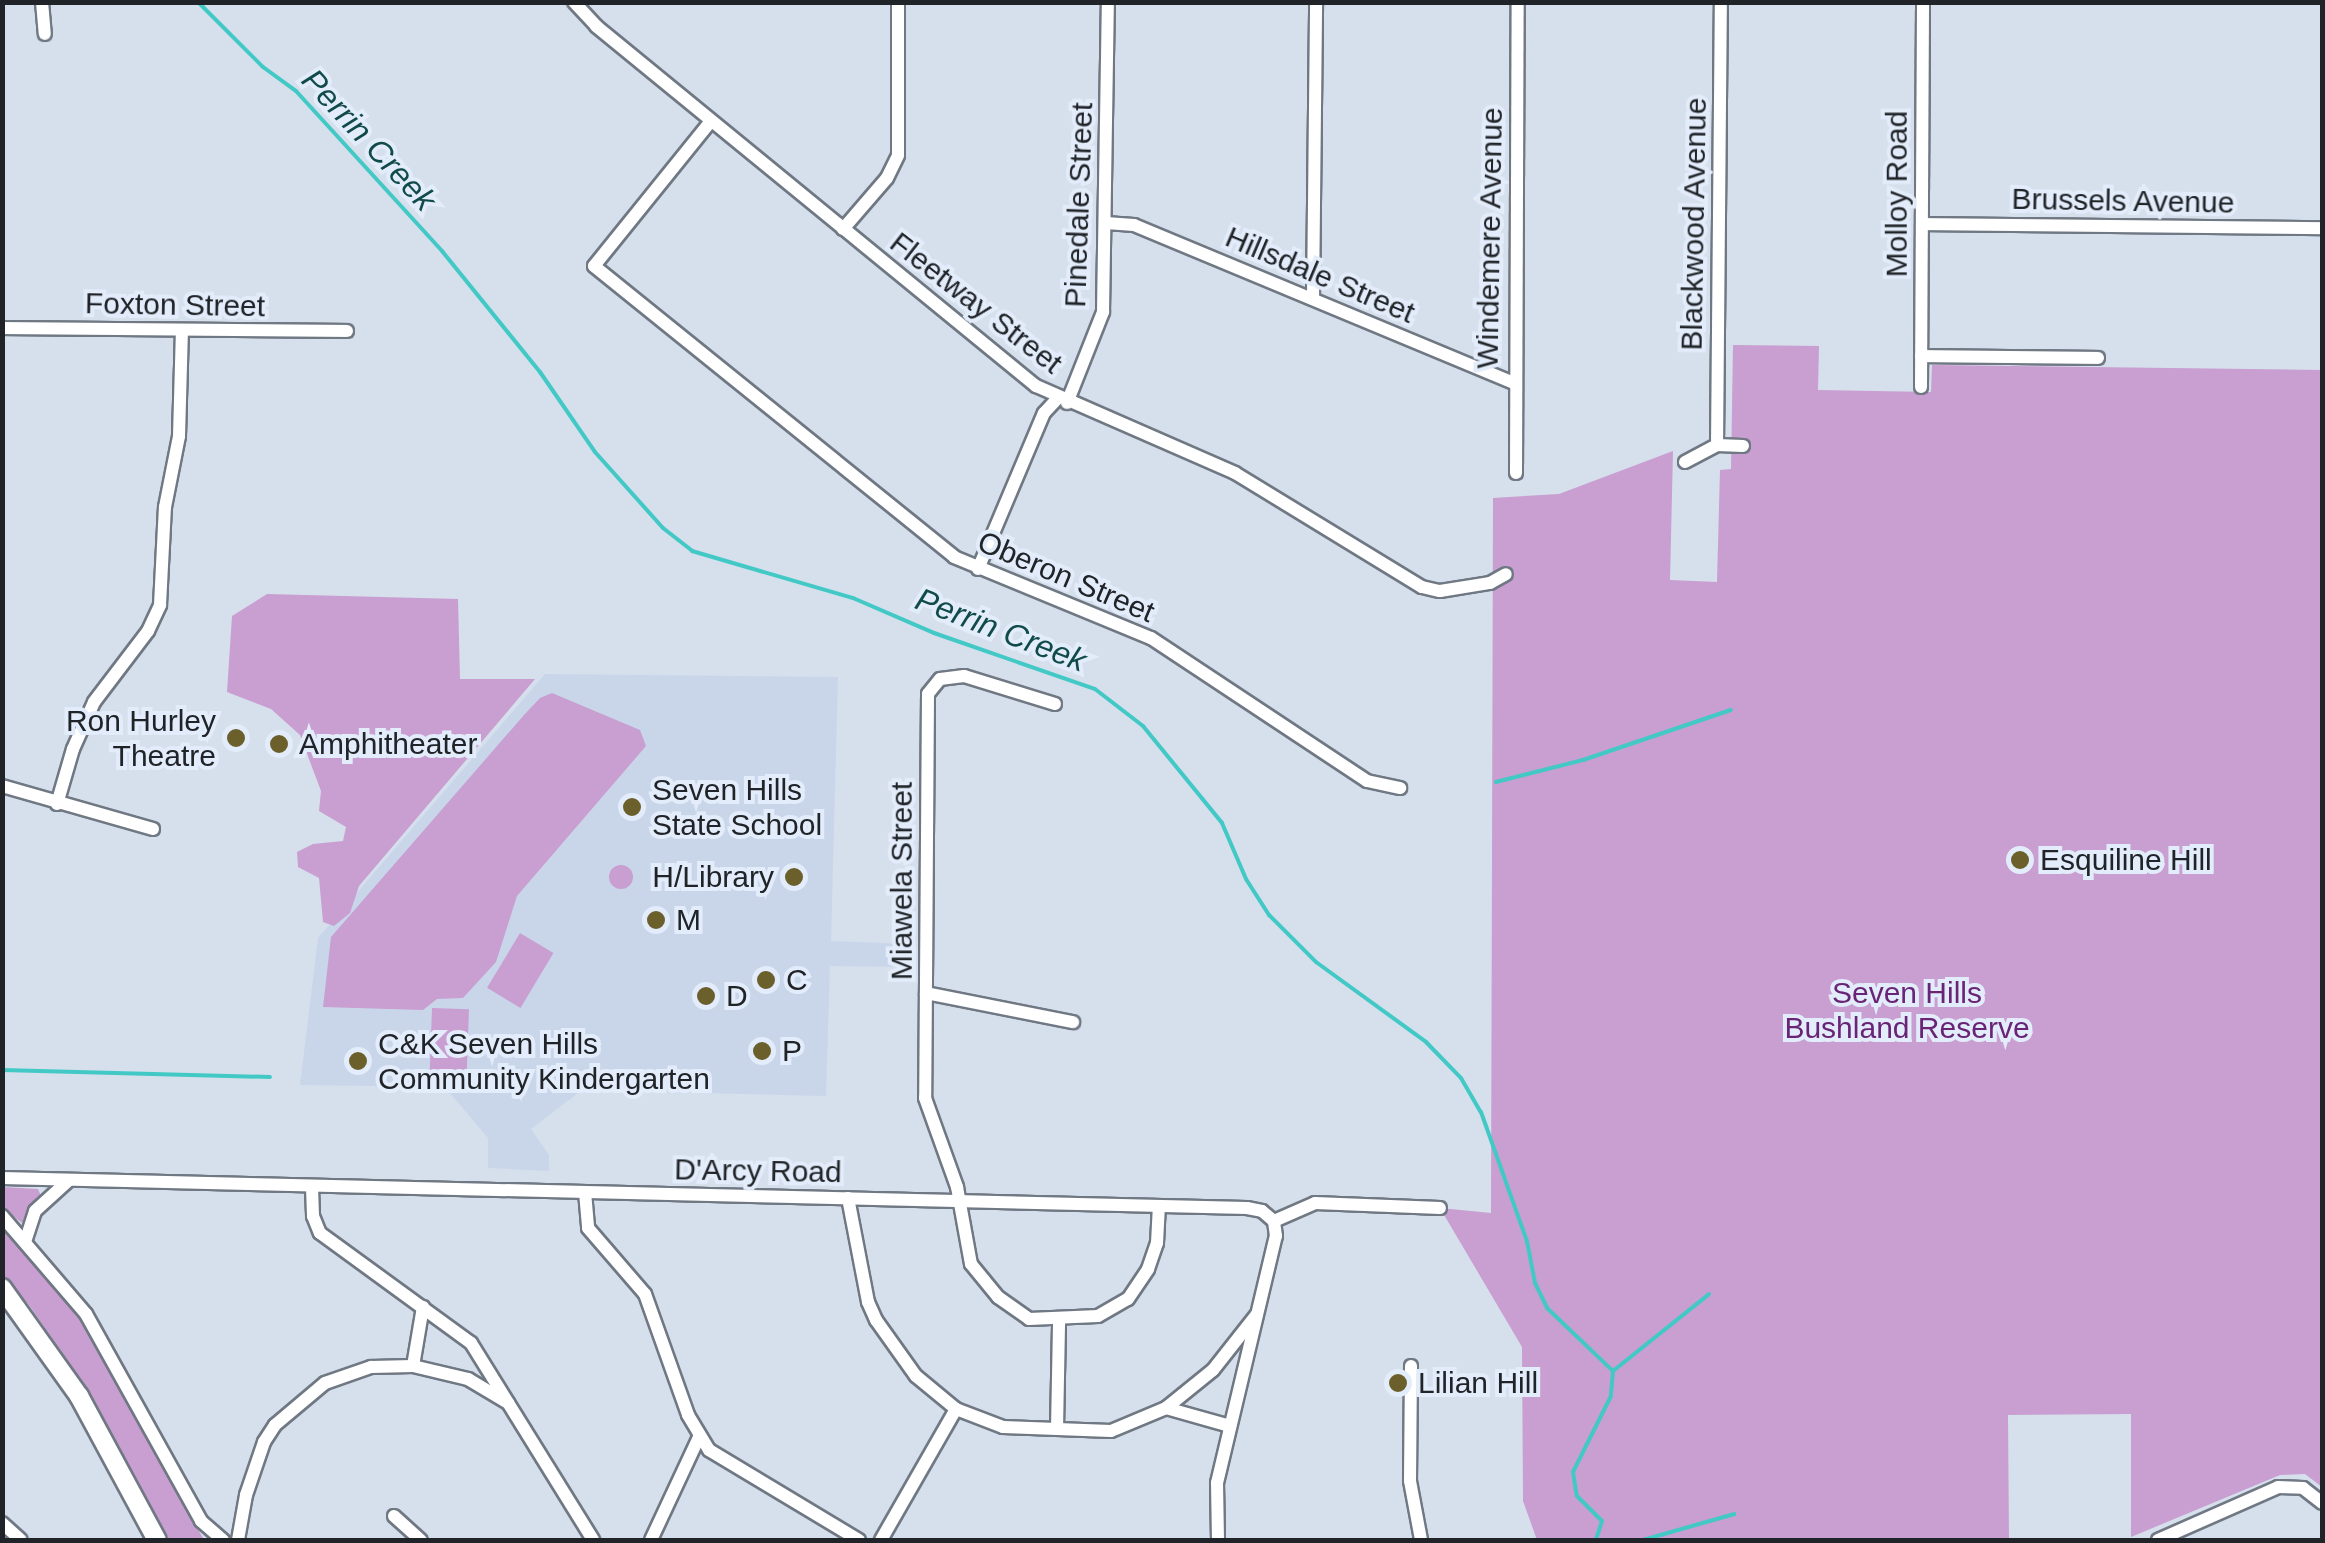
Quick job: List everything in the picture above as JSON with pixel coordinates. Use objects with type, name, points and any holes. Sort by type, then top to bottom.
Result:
[{"type":"main road","points":[[2,1288],[64,1372],[158,1540]]},
{"type":"street","points":[[42,2],[44,34]]},
{"type":"street","name":"Fleetway Street","points":[[574,2],[711,121],[1022,376],[1063,400],[1235,473],[1422,587],[1440,591],[1490,583],[1506,574]]},
{"type":"street","points":[[844,229],[886,178],[898,155],[898,2]]},
{"type":"street","name":"Pinedale Street","points":[[978,569],[1044,413],[1063,400],[1104,312],[1108,2]]},
{"type":"street","points":[[1313,299],[1316,2]]},
{"type":"street","name":"Windemere Avenue","points":[[1516,473],[1518,2]]},
{"type":"street","name":"Blackwood Avenue","points":[[1716,445],[1721,2]]},
{"type":"street","name":"Molloy Road","points":[[1921,387],[1923,2]]},
{"type":"street","name":"Oberon Street","points":[[711,121],[594,266],[939,546],[978,569],[1150,638],[1367,782],[1400,788]]},
{"type":"street","name":"Hillsdale Street","points":[[1106,222],[1134,226],[1514,382]]},
{"type":"street","name":"Brussels Avenue","points":[[1922,224],[2322,228]]},
{"type":"street","name":"Foxton Street","points":[[2,328],[347,331]]},
{"type":"street","points":[[57,804],[73,748],[94,702],[148,632],[160,606],[164,507],[179,436],[182,330]]},
{"type":"street","points":[[1921,356],[2098,358]]},
{"type":"street","points":[[1684,462],[1716,445],[1743,446]]},
{"type":"street","name":"Miawela Street","points":[[1055,704],[964,676],[949,676],[931,686],[925,1098],[960,1201],[972,1264],[998,1298],[1029,1319],[1058,1321]]},
{"type":"street","points":[[2,786],[153,829]]},
{"type":"street","points":[[926,993],[1073,1022]]},
{"type":"street","name":"D'Arcy Road","points":[[2,1178],[1247,1208],[1262,1211],[1274,1221]]},
{"type":"street","points":[[26,1239],[35,1211],[68,1181]]},
{"type":"street","points":[[312,1187],[313,1216],[320,1233],[471,1344],[593,1540]]},
{"type":"street","points":[[585,1192],[588,1228],[645,1294],[699,1437],[725,1462],[859,1540]]},
{"type":"street","points":[[848,1198],[868,1302],[876,1320],[916,1376],[956,1409],[1003,1427],[1121,1430],[1166,1408],[1213,1370],[1260,1311]]},
{"type":"street","points":[[1218,1540],[1217,1483],[1260,1311],[1276,1236],[1274,1221],[1315,1203],[1440,1208]]},
{"type":"street","points":[[1057,1429],[1058,1321],[1098,1316],[1128,1298],[1148,1269],[1160,1206]]},
{"type":"street","points":[[2,1216],[26,1239],[86,1314],[201,1521],[223,1540]]},
{"type":"street","points":[[413,1366],[423,1307]]},
{"type":"street","points":[[238,1540],[246,1495],[264,1442],[275,1425],[325,1383],[371,1367],[413,1366],[468,1379],[508,1403]]},
{"type":"street","points":[[1412,1366],[1410,1481],[1421,1540]]},
{"type":"street","points":[[1166,1408],[1230,1426]]},
{"type":"street","points":[[881,1540],[956,1409]]},
{"type":"street","points":[[652,1540],[699,1437]]},
{"type":"street","points":[[2158,1540],[2291,1484],[2322,1502]]},
{"type":"street","points":[[394,1516],[421,1540]]},
{"type":"street","points":[[2,1523],[22,1540]]},
{"type":"shaded area","name":"Seven Hills State School","points":[[545,674],[838,677],[831,941],[909,944],[908,967],[830,966],[826,1096],[582,1090],[531,1129],[549,1155],[549,1171],[488,1168],[488,1138],[445,1087],[300,1085],[318,938]]},
{"type":"green space","name":"Seven Hills Bushland Reserve","points":[[1733,345],[1819,346],[1818,390],[1931,392],[1932,365],[2322,370],[2322,1487],[2305,1474],[2280,1475],[2131,1537],[2131,1414],[2008,1415],[2009,1540],[1537,1540],[1523,1501],[1522,1347],[1440,1208],[1491,1213],[1493,498],[1559,494],[1673,451],[1670,580],[1717,582],[1720,470],[1731,469]]},
{"type":"green space","points":[[267,594],[458,599],[460,679],[535,679],[359,886],[350,913],[334,926],[323,922],[319,878],[298,867],[297,852],[313,844],[343,841],[346,827],[319,811],[321,791],[300,735],[271,709],[227,692],[232,616]]},
{"type":"green space","points":[[552,693],[640,730],[646,746],[517,896],[496,962],[463,998],[437,999],[423,1010],[323,1007],[331,937],[524,715],[540,698]]},
{"type":"green space","points":[[621,865],[630,868],[630,886],[621,889],[612,886],[609,877],[612,868]]},
{"type":"green space","points":[[520,933],[553,953],[520,1008],[487,988]]},
{"type":"green space","points":[[432,1008],[469,1009],[466,1082],[429,1081]]},
{"type":"green space","points":[[3,1187],[38,1189],[41,1196],[22,1223],[3,1208]]},
{"type":"green space","points":[[2,1224],[71,1301],[204,1540],[170,1540],[157,1523],[71,1366],[29,1305],[3,1277]]},
{"type":"waterway","name":"Perrin Creek","points":[[198,2],[263,67],[296,91],[442,251],[540,372],[595,452],[663,528],[692,551],[853,598],[934,633],[1095,689],[1143,726],[1222,823],[1246,879],[1269,915],[1316,962],[1426,1042],[1461,1078],[1481,1112],[1527,1241],[1535,1283],[1547,1308],[1613,1371],[1611,1396],[1573,1472],[1577,1496],[1602,1521],[1596,1540]]},
{"type":"waterway","points":[[1496,782],[1583,760],[1731,710]]},
{"type":"waterway","points":[[2,1070],[270,1077]]},
{"type":"waterway","points":[[1613,1371],[1709,1294]]},
{"type":"waterway","points":[[1643,1540],[1734,1514]]},
{"type":"place","name":"Ron Hurley Theatre","points":[[236,738]]},
{"type":"place","name":"Amphitheater","points":[[279,744]]},
{"type":"place","name":"Seven Hills State School","points":[[632,807]]},
{"type":"place","name":"Esquiline Hill","points":[[2020,860]]},
{"type":"place","name":"H/Library","points":[[794,877]]},
{"type":"place","name":"M","points":[[656,920]]},
{"type":"place","name":"C","points":[[766,980]]},
{"type":"place","name":"D","points":[[706,996]]},
{"type":"place","name":"P","points":[[762,1051]]},
{"type":"place","name":"C&K Seven Hills Community Kindergarten","points":[[358,1061]]},
{"type":"place","name":"Lilian Hill","points":[[1398,1383]]}]
